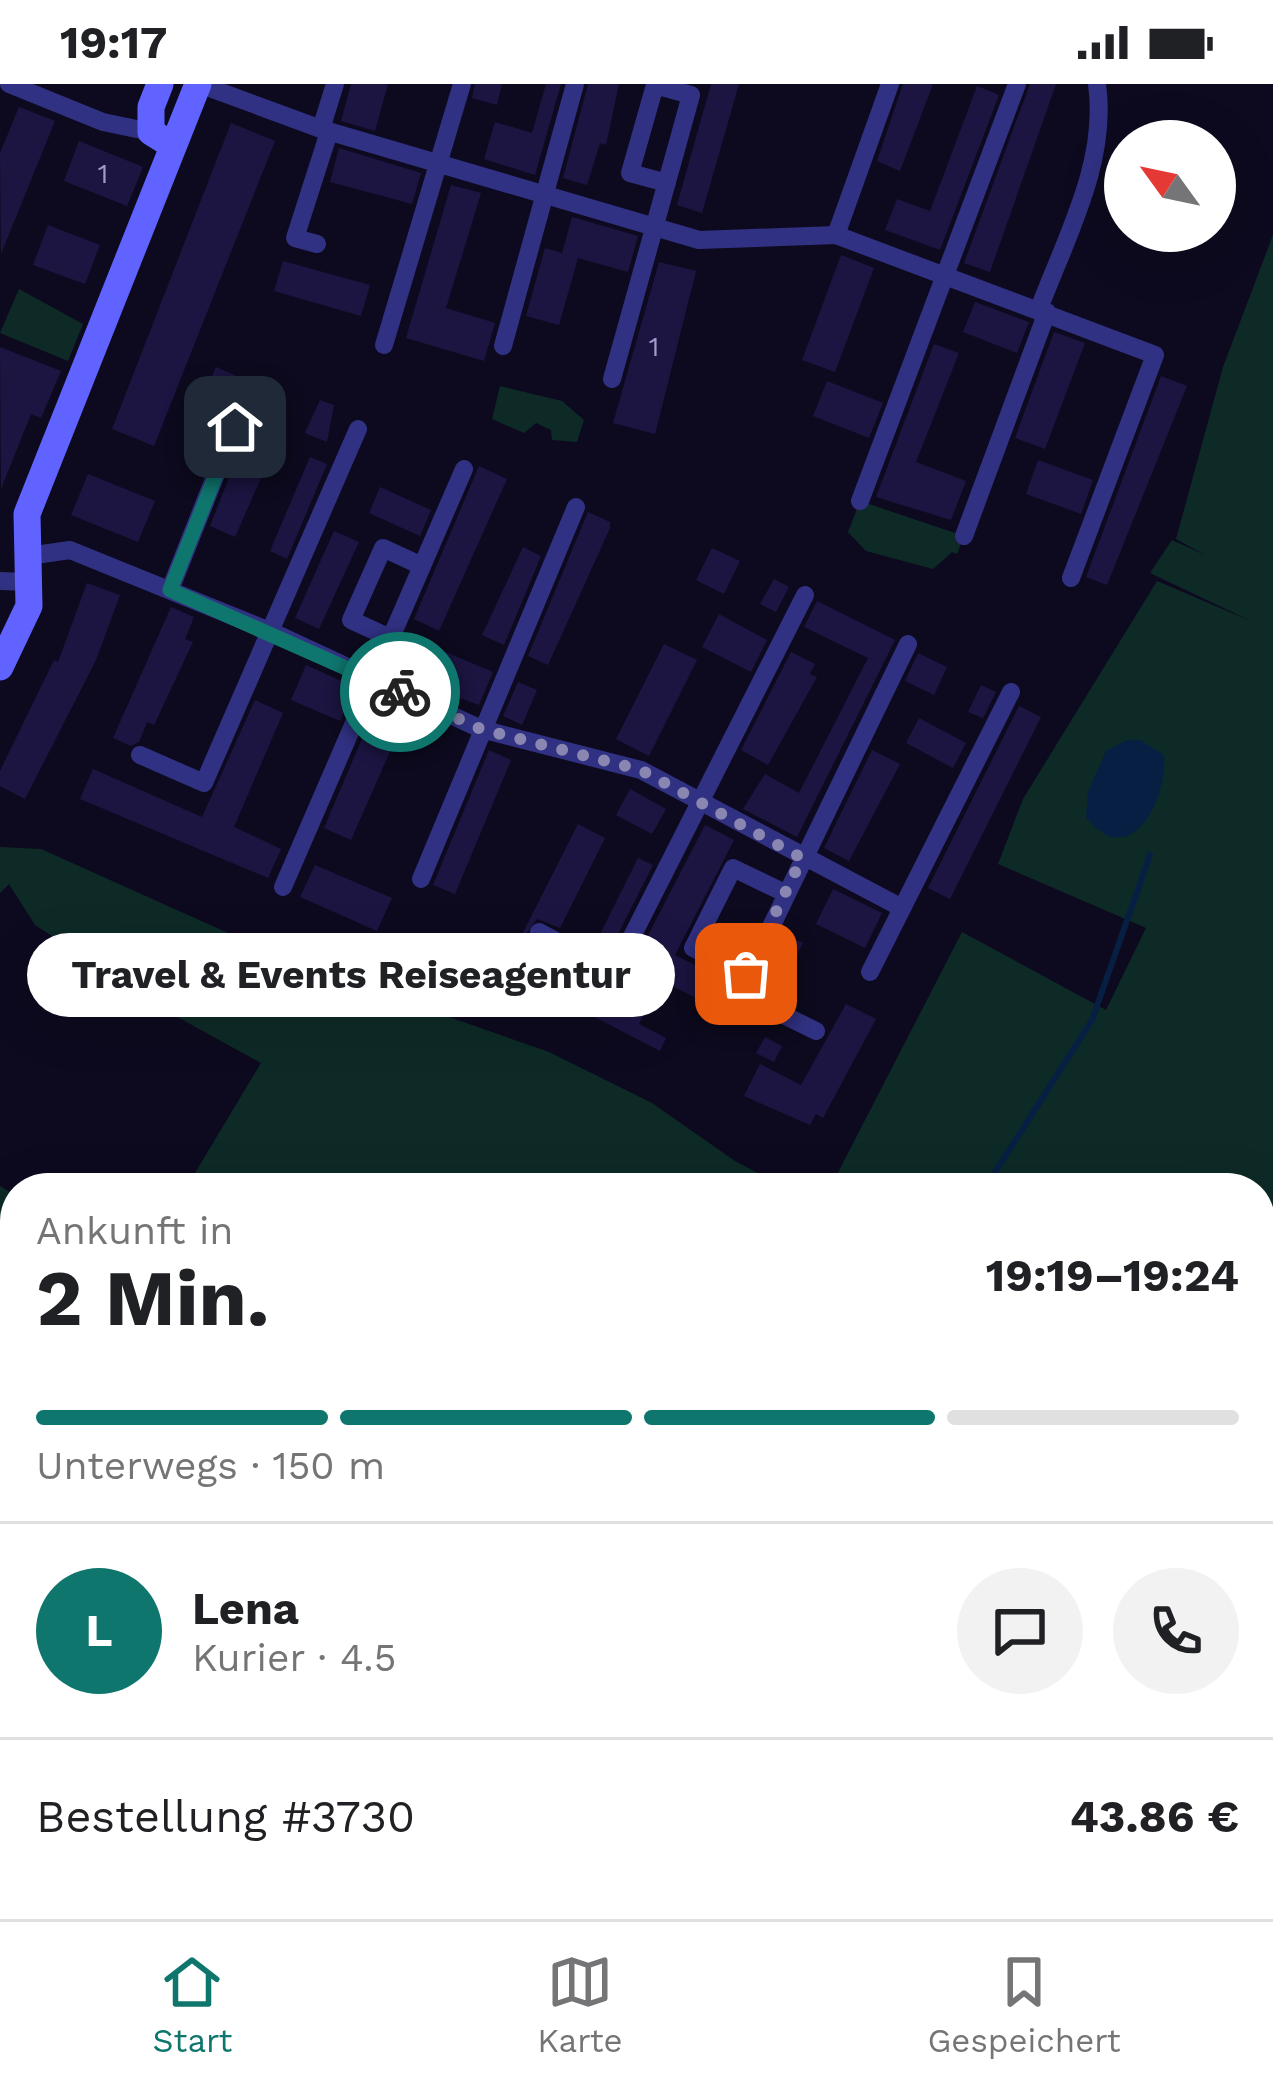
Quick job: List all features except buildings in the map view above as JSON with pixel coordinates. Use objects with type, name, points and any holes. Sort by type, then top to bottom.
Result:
[{"type":"street","points":[[9,84],[104,122],[161,138]]},
{"type":"street","points":[[160,84],[151,107],[161,138]]},
{"type":"street","points":[[0,668],[29,606],[19,573],[27,514],[161,138],[199,84],[325,131],[654,227],[726,243],[836,235],[1154,355],[1071,578]]},
{"type":"street","points":[[316,244],[295,238],[335,84]]},
{"type":"street","points":[[384,345],[462,84]]},
{"type":"street","points":[[503,346],[574,84]]},
{"type":"street","points":[[836,235],[890,84]]},
{"type":"street","points":[[860,501],[1016,84]]},
{"type":"street","points":[[964,536],[1095,160],[1102,114],[1097,84]]},
{"type":"street","points":[[612,379],[667,183],[691,95],[655,85],[630,173],[667,183]]},
{"type":"street","points":[[170,590],[251,386]]},
{"type":"street","points":[[140,755],[204,783],[358,429]]},
{"type":"street","points":[[283,887],[464,469]]},
{"type":"street","points":[[421,879],[576,507]]},
{"type":"street","points":[[390,638],[351,620],[382,548],[422,566]]},
{"type":"street","points":[[19,573],[70,550],[272,632],[481,729],[641,770],[902,908]]},
{"type":"street","points":[[539,932],[614,972],[805,595]]},
{"type":"street","points":[[816,1031],[739,993],[908,644]]},
{"type":"street","points":[[870,972],[1011,692]]},
{"type":"street","points":[[746,974],[693,948],[733,868],[785,893]]},
{"type":"green space","points":[[1273,235],[1273,1173],[838,1173],[962,932],[1106,1010],[1146,928],[998,864],[1023,799],[1157,581],[1253,622],[1150,573],[1172,540],[1205,555],[1176,539],[1223,367]]},
{"type":"green space","points":[[19,289],[83,324],[68,361],[0,333]]},
{"type":"green space","points":[[500,386],[562,401],[584,420],[577,442],[552,440],[551,430],[536,423],[524,433],[492,419]]},
{"type":"green space","points":[[860,501],[964,536],[957,554],[952,552],[933,569],[866,551],[848,532]]},
{"type":"green space","points":[[0,847],[41,849],[295,963],[549,1052],[652,1103],[758,1173],[195,1173],[261,1063],[170,1013],[35,925],[9,884],[0,893]]},
{"type":"water","points":[[1127,740],[1140,740],[1164,755],[1164,773],[1143,824],[1117,838],[1102,833],[1086,817],[1088,792],[1106,751]]},
{"type":"waterway","points":[[995,1173],[1092,1020],[1150,855]]},
{"type":"way so far","points":[[400,692],[481,729],[641,770],[802,858],[746,974]]},
{"type":"place","name":"Travel & Events Reiseagentur","points":[[746,974]]},
{"type":"route","points":[[235,427],[170,590],[400,692]]}]
